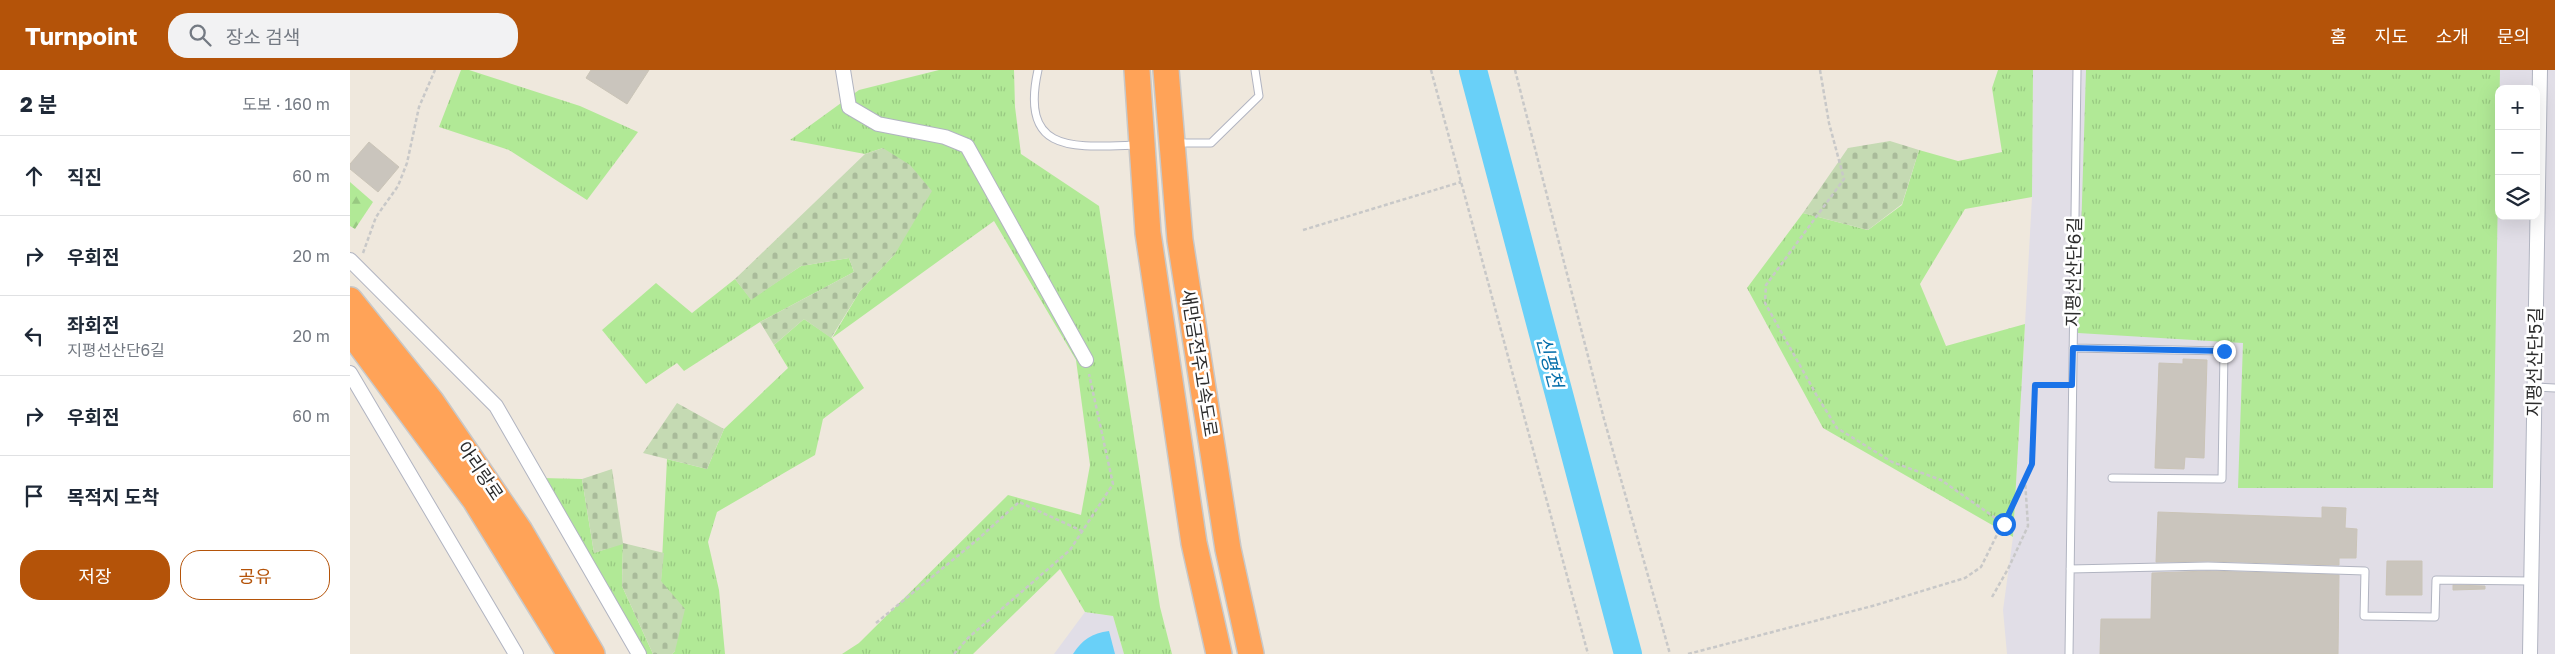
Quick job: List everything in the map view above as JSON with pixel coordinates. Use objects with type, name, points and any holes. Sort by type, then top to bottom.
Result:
[{"type":"highway","name":"새만금전주고속도로","points":[[1137,70],[1148,232],[1193,533],[1219,654]]},
{"type":"highway","name":"새만금전주고속도로","points":[[1166,70],[1180,240],[1226,539],[1251,654]]},
{"type":"highway","name":"아리랑로","points":[[350,300],[432,401],[520,531],[592,654]]},
{"type":"highway","name":"아리랑로","points":[[350,331],[476,500],[570,654]]},
{"type":"street","points":[[843,70],[849,107],[878,124],[945,138],[967,146],[1086,360]]},
{"type":"street","name":"지평선산단5길","points":[[2530,654],[2540,70]]},
{"type":"street","points":[[354,264],[496,406],[639,654]]},
{"type":"street","points":[[350,374],[516,654]]},
{"type":"lane","points":[[1038,70],[1033,92],[1036,121],[1054,140],[1077,147],[1142,145]]},
{"type":"lane","points":[[1172,143],[1211,143],[1259,96],[1255,70]]},
{"type":"lane","name":"지평선산단6길","points":[[2069,654],[2076,70]]},
{"type":"lane","points":[[2073,348],[2224,351],[2222,479],[2112,478]]},
{"type":"lane","points":[[2534,387],[2555,388]]},
{"type":"lane","points":[[2070,569],[2208,566],[2365,571],[2364,616],[2435,617],[2436,580],[2531,581]]},
{"type":"path","points":[[354,264],[376,217],[398,186],[407,163],[418,108],[435,70]]},
{"type":"path","points":[[1431,70],[1588,654]]},
{"type":"path","points":[[1515,70],[1604,420],[1670,654]]},
{"type":"path","points":[[1820,70],[1829,123],[1844,179],[1766,284],[1765,303],[1816,396],[1837,428],[1892,462],[1941,480],[2004,524]]},
{"type":"path","points":[[1303,230],[1461,182]]},
{"type":"path","points":[[954,654],[968,638],[1070,550],[1113,484],[1086,360]]},
{"type":"path","points":[[1688,654],[1876,605],[1965,578],[1982,567],[2032,464],[2035,385],[2072,385]]},
{"type":"path","points":[[1992,597],[2008,569],[2028,526],[2025,478]]},
{"type":"path","points":[[876,623],[977,540],[1019,502],[1082,531]]},
{"type":"shaded area","points":[[2033,70],[2555,70],[2555,654],[2007,654],[2003,610],[2013,537],[2032,197]]},
{"type":"shaded area","points":[[1085,612],[1113,616],[1124,654],[1054,654]]},
{"type":"green space","points":[[461,70],[469,70],[580,106],[638,132],[587,200],[509,150],[439,127]]},
{"type":"green space","points":[[939,70],[1014,70],[1015,107],[1021,154],[1099,206],[1160,607],[1172,654],[1124,654],[1113,616],[1085,612],[1060,569],[973,654],[842,654],[859,643],[1008,495],[1081,515],[1090,465],[1076,360],[994,221],[832,338],[860,291],[895,254],[883,148],[865,154],[790,140],[859,90]]},
{"type":"green space","points":[[1998,70],[2033,70],[2032,197],[1965,209],[1920,284],[1946,346],[2025,324],[2013,537],[1823,428],[1747,288],[1803,213],[1868,230],[1902,205],[1919,150],[1958,161],[2002,152],[1992,88]]},
{"type":"green space","points":[[2086,70],[2500,70],[2500,85],[2495,85],[2495,220],[2497,220],[2493,488],[2238,488],[2243,343],[2078,333]]},
{"type":"green space","points":[[1890,141],[1919,150],[1902,204],[1868,230],[1803,213],[1848,148]]},
{"type":"green space","points":[[883,148],[910,165],[932,191],[895,254],[860,291],[831,338],[804,319],[774,345],[760,322],[854,272],[849,258],[801,266],[751,300],[735,279],[865,154]]},
{"type":"green space","points":[[350,182],[373,202],[355,229],[350,226]]},
{"type":"green space","points":[[849,258],[854,272],[760,322],[684,371],[677,363],[646,384],[602,330],[656,283],[692,313],[735,279],[751,299],[801,266]]},
{"type":"green space","points":[[804,319],[832,338],[864,388],[823,419],[815,455],[717,512],[708,542],[719,590],[725,654],[672,654],[675,651],[661,581],[667,459],[707,469],[724,429],[788,368],[774,345]]},
{"type":"green space","points":[[677,403],[724,429],[707,469],[643,453]]},
{"type":"green space","points":[[612,469],[623,543],[664,553],[661,581],[685,609],[675,651],[672,654],[653,654],[622,586],[623,544],[594,553],[582,479]]},
{"type":"green space","points":[[542,478],[582,479],[594,553],[623,543],[622,586],[653,654],[643,654]]},
{"type":"water","points":[[1109,631],[1115,654],[1073,654],[1088,638],[1097,633]]},
{"type":"building","points":[[591,70],[649,70],[627,104],[586,78]]},
{"type":"building","points":[[369,142],[399,167],[378,192],[350,169],[350,164]]},
{"type":"building","points":[[2183,359],[2207,360],[2204,458],[2185,457],[2184,469],[2155,468],[2159,363],[2183,364]]},
{"type":"building","points":[[2322,507],[2346,508],[2345,528],[2357,529],[2356,558],[2339,558],[2339,565],[2208,561],[2156,562],[2158,512],[2322,518]]},
{"type":"building","points":[[2387,561],[2422,561],[2422,595],[2386,595]]},
{"type":"building","points":[[2208,571],[2339,575],[2338,654],[2100,654],[2101,619],[2151,619],[2152,573]]},
{"type":"building","points":[[2453,585],[2485,586],[2485,589],[2453,590]]},
{"type":"waterway","name":"신평천","points":[[1473,70],[1628,654]]},
{"type":"route","points":[[2004,524],[2032,464],[2035,385],[2072,385],[2073,348],[2224,351]]}]
